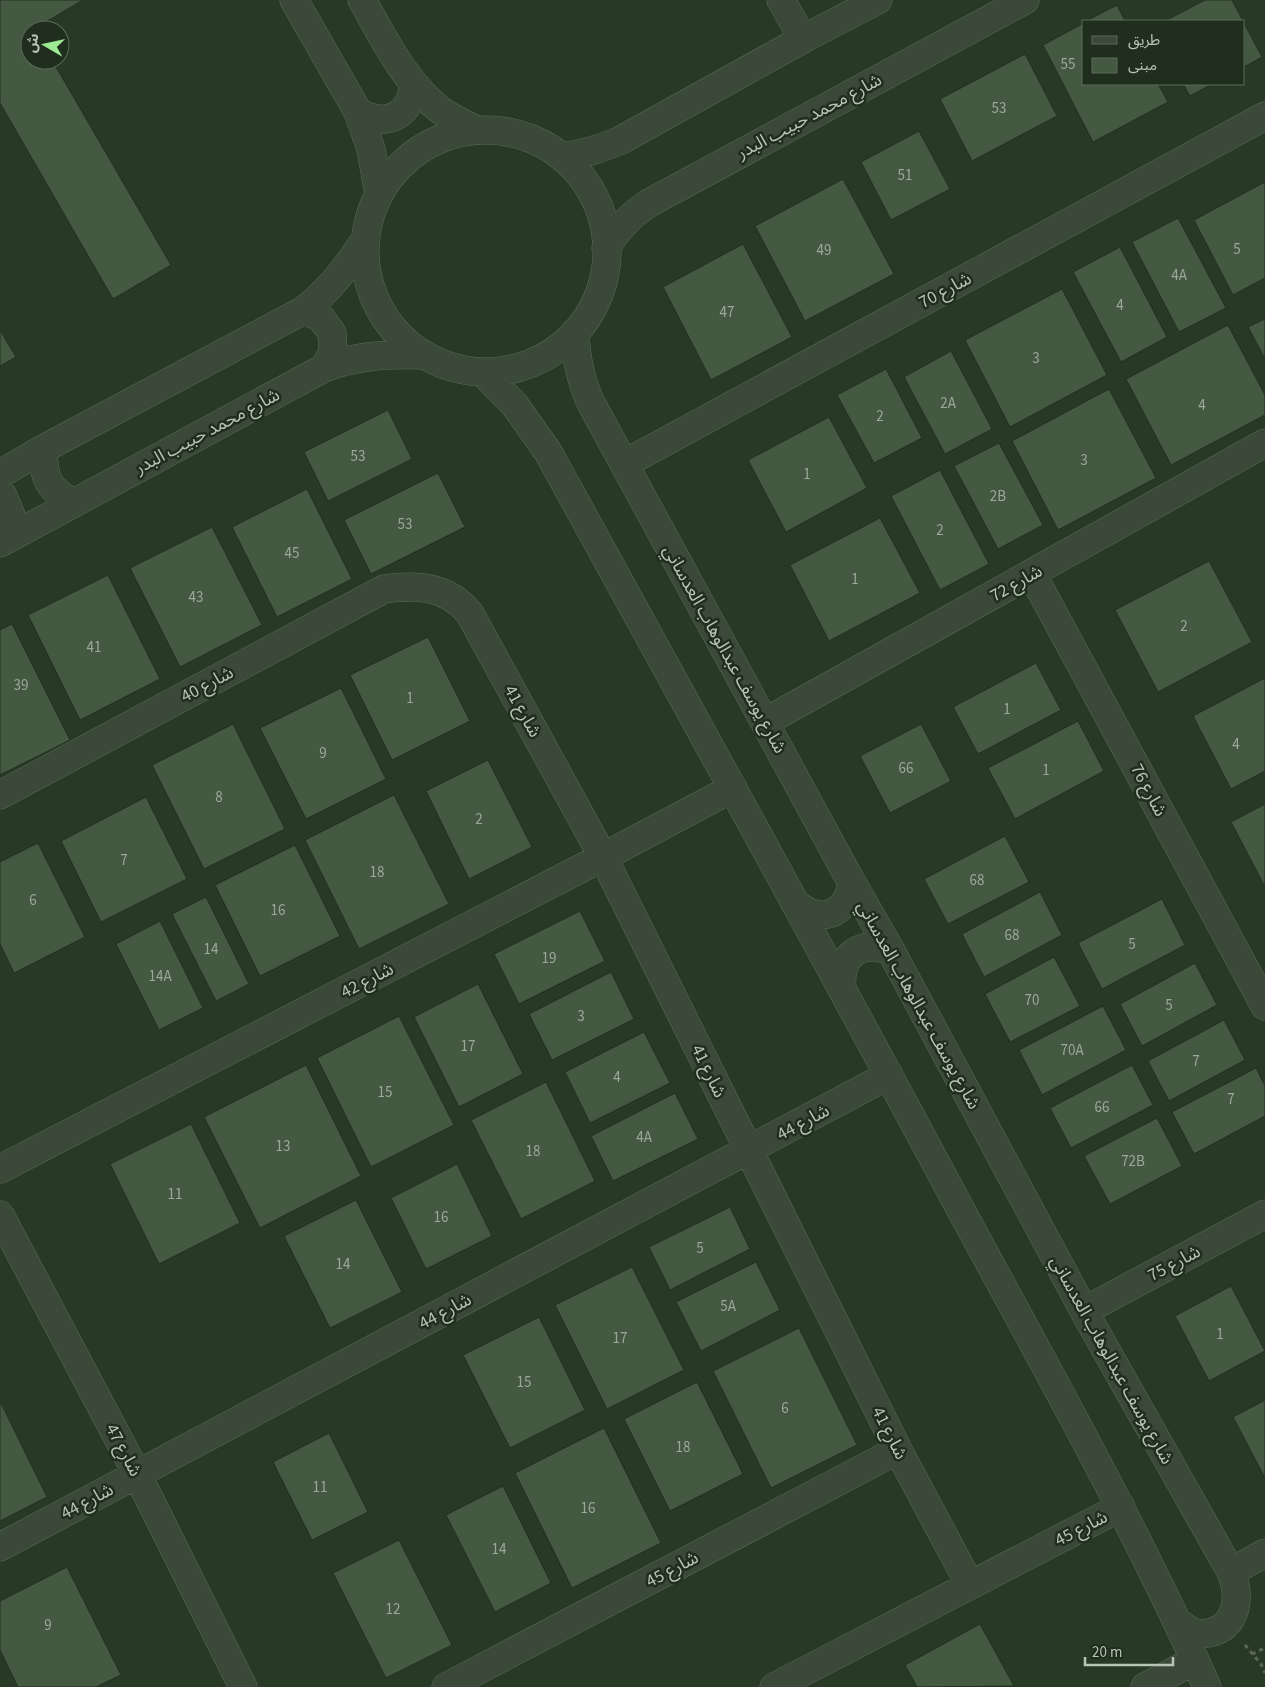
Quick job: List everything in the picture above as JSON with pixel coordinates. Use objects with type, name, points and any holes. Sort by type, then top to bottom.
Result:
[{"type":"street","points":[[294,0],[358,112],[370,149],[379,194]]},
{"type":"street","points":[[362,0],[394,56],[414,84],[440,110],[477,130]]},
{"type":"street","points":[[781,0],[803,39]]},
{"type":"street","points":[[562,156],[585,153],[622,140],[803,39],[878,0]]},
{"type":"street","name":"شارع محمد حبيب البدر","points":[[606,248],[612,237],[628,220],[649,204],[1025,0]]},
{"type":"street","points":[[358,112],[370,118],[383,120],[395,116],[406,108],[412,97],[414,84]]},
{"type":"street","name":"شارع 70","points":[[624,464],[1265,116]]},
{"type":"street","points":[[477,130],[495,130],[522,135],[562,156],[585,182],[598,207],[604,227],[606,248],[605,271],[599,293],[589,313],[575,332],[560,346],[542,358],[523,366],[503,371],[482,372],[462,370],[443,364],[425,355],[406,342],[378,306],[370,284],[366,261],[366,238],[370,216],[379,194],[390,177],[420,149],[437,140],[457,133],[477,130]]},
{"type":"street","points":[[0,474],[43,449],[304,310],[322,296],[337,280],[366,238]]},
{"type":"street","points":[[304,310],[321,318],[332,333],[333,352],[324,368]]},
{"type":"street","name":"شارع يوسف عبدالوهاب العدساني","points":[[575,332],[581,380],[591,403],[852,883],[891,951],[1084,1311],[1231,1572],[1236,1584],[1237,1594],[1236,1606],[1227,1624],[1219,1630],[1203,1634],[1190,1631],[1177,1621]]},
{"type":"street","name":"شارع محمد حبيب البدر","points":[[2,542],[324,368],[341,362],[376,355],[425,355]]},
{"type":"street","points":[[482,372],[514,404],[548,452],[842,988],[1121,1507],[1207,1687]]},
{"type":"street","name":"شارع 72","points":[[765,722],[1265,443]]},
{"type":"street","points":[[43,449],[44,471],[54,491],[72,503]]},
{"type":"street","points":[[0,494],[12,518],[2,542]]},
{"type":"street","name":"شارع 76","points":[[1032,574],[1265,1006]]},
{"type":"street","name":"شارع 40","points":[[0,795],[372,595],[384,590],[418,587]]},
{"type":"street","name":"شارع 41","points":[[418,587],[449,595],[461,603],[470,614],[603,857],[898,1450],[970,1584]]},
{"type":"street","name":"شارع 42","points":[[0,1169],[733,788]]},
{"type":"street","points":[[794,902],[804,911],[817,915],[830,914],[842,907],[850,896],[852,883]]},
{"type":"street","points":[[842,988],[841,974],[846,962],[854,952],[866,946],[879,946],[891,951]]},
{"type":"street","name":"شارع 44","points":[[0,1547],[889,1075]]},
{"type":"street","name":"شارع 75","points":[[1084,1311],[1265,1214]]},
{"type":"street","name":"شارع 47","points":[[0,1215],[137,1474],[243,1687]]},
{"type":"street","name":"شارع 45","points":[[446,1687],[898,1450]]},
{"type":"street","name":"شارع 45","points":[[774,1687],[1121,1507]]},
{"type":"street","points":[[1231,1572],[1265,1554]]},
{"type":"street","points":[[1145,1687],[1195,1660]]},
{"type":"path","points":[[1252,1654],[1265,1648]]},
{"type":"path","points":[[1261,1664],[1265,1673]]},
{"type":"building","points":[[0,0],[83,0],[49,20],[20,20],[20,70],[58,70],[171,265],[113,299],[0,103]]},
{"type":"building","points":[[1205,0],[1232,0],[1242,20],[1167,20]]},
{"type":"building","points":[[1117,5],[1124,20],[1088,20]]},
{"type":"building","points":[[1082,24],[1082,85],[1159,85],[1168,102],[1093,142],[1043,45]]},
{"type":"building","points":[[1245,25],[1262,57],[1245,66]]},
{"type":"building","points":[[1025,54],[1057,116],[972,161],[940,99]]},
{"type":"building","points":[[1184,85],[1210,85],[1190,96]]},
{"type":"building","points":[[919,131],[950,189],[891,220],[861,162]]},
{"type":"building","points":[[843,179],[894,274],[805,321],[755,226]]},
{"type":"building","points":[[1265,182],[1265,278],[1233,295],[1194,220]]},
{"type":"building","points":[[1178,218],[1226,308],[1179,332],[1132,242]]},
{"type":"building","points":[[743,244],[792,337],[711,380],[663,287]]},
{"type":"building","points":[[1120,247],[1167,337],[1121,362],[1073,272]]},
{"type":"building","points":[[1062,289],[1107,375],[1010,427],[965,340]]},
{"type":"building","points":[[1265,319],[1265,359],[1248,327]]},
{"type":"building","points":[[1228,325],[1265,395],[1265,415],[1171,465],[1126,379]]},
{"type":"building","points":[[0,330],[16,357],[0,366]]},
{"type":"building","points":[[951,351],[992,429],[945,454],[904,377]]},
{"type":"building","points":[[886,369],[922,438],[874,463],[837,395]]},
{"type":"building","points":[[1109,389],[1156,478],[1058,530],[1012,441]]},
{"type":"building","points":[[388,410],[412,459],[328,501],[304,452]]},
{"type":"building","points":[[829,417],[867,488],[786,532],[748,460]]},
{"type":"building","points":[[999,443],[1043,525],[998,549],[954,466]]},
{"type":"building","points":[[940,470],[989,564],[940,590],[891,496]]},
{"type":"building","points":[[438,473],[465,527],[371,574],[344,520]]},
{"type":"building","points":[[307,489],[352,579],[277,617],[232,527]]},
{"type":"building","points":[[880,518],[920,593],[829,641],[790,565]]},
{"type":"building","points":[[212,527],[262,625],[180,667],[130,568]]},
{"type":"building","points":[[1209,561],[1252,642],[1158,692],[1115,610]]},
{"type":"building","points":[[108,575],[160,679],[80,720],[28,615]]},
{"type":"building","points":[[12,624],[70,740],[0,775],[0,630]]},
{"type":"building","points":[[428,637],[470,721],[392,760],[350,675]]},
{"type":"building","points":[[1036,663],[1061,710],[978,754],[953,707]]},
{"type":"building","points":[[1265,678],[1265,771],[1231,789],[1193,716]]},
{"type":"building","points":[[341,688],[386,779],[306,819],[260,728]]},
{"type":"building","points":[[1078,721],[1104,771],[1015,819],[988,768]]},
{"type":"building","points":[[233,724],[285,829],[204,869],[152,765]]},
{"type":"building","points":[[921,724],[951,781],[890,813],[860,756]]},
{"type":"building","points":[[488,760],[532,847],[469,879],[426,791]]},
{"type":"building","points":[[394,795],[449,904],[359,949],[305,840]]},
{"type":"building","points":[[146,797],[187,879],[101,922],[61,841]]},
{"type":"building","points":[[1265,804],[1265,887],[1231,822]]},
{"type":"building","points":[[1005,836],[1029,882],[948,924],[924,879]]},
{"type":"building","points":[[38,843],[85,937],[14,973],[0,944],[0,862]]},
{"type":"building","points":[[295,845],[340,936],[260,976],[215,885]]},
{"type":"building","points":[[1040,892],[1062,935],[984,977],[962,934]]},
{"type":"building","points":[[206,897],[249,984],[216,1001],[172,914]]},
{"type":"building","points":[[1162,899],[1185,945],[1102,989],[1078,943]]},
{"type":"building","points":[[580,911],[605,961],[519,1004],[494,954]]},
{"type":"building","points":[[160,921],[203,1008],[159,1030],[116,944]]},
{"type":"building","points":[[1054,957],[1080,1006],[1010,1042],[985,994]]},
{"type":"building","points":[[1195,963],[1217,1005],[1142,1046],[1120,1004]]},
{"type":"building","points":[[611,972],[634,1019],[552,1060],[529,1014]]},
{"type":"building","points":[[478,984],[523,1074],[459,1107],[414,1017]]},
{"type":"building","points":[[1103,1006],[1126,1050],[1042,1095],[1019,1050]]},
{"type":"building","points":[[399,1016],[454,1125],[371,1167],[317,1058]]},
{"type":"building","points":[[1224,1020],[1245,1060],[1169,1101],[1148,1061]]},
{"type":"building","points":[[644,1032],[670,1083],[590,1123],[565,1072]]},
{"type":"building","points":[[306,1065],[361,1176],[260,1228],[204,1117]]},
{"type":"building","points":[[1132,1065],[1153,1105],[1071,1148],[1050,1108]]},
{"type":"building","points":[[1256,1068],[1265,1086],[1265,1116],[1194,1154],[1172,1112]]},
{"type":"building","points":[[546,1082],[595,1181],[521,1219],[471,1120]]},
{"type":"building","points":[[675,1093],[698,1139],[613,1181],[591,1136]]},
{"type":"building","points":[[1157,1118],[1182,1166],[1110,1204],[1084,1156]]},
{"type":"building","points":[[191,1124],[240,1223],[159,1264],[110,1164]]},
{"type":"building","points":[[457,1164],[492,1236],[426,1269],[391,1198]]},
{"type":"building","points":[[356,1200],[402,1292],[330,1328],[284,1236]]},
{"type":"building","points":[[730,1207],[750,1249],[670,1290],[649,1247]]},
{"type":"building","points":[[756,1262],[780,1310],[701,1351],[676,1302]]},
{"type":"building","points":[[632,1267],[684,1370],[607,1409],[555,1305]]},
{"type":"building","points":[[1231,1286],[1265,1351],[1209,1381],[1175,1316]]},
{"type":"building","points":[[539,1317],[585,1410],[510,1448],[463,1355]]},
{"type":"building","points":[[799,1328],[857,1445],[771,1488],[713,1371]]},
{"type":"building","points":[[697,1382],[743,1474],[670,1511],[624,1419]]},
{"type":"building","points":[[1265,1400],[1265,1478],[1233,1417]]},
{"type":"building","points":[[0,1401],[47,1497],[0,1521]]},
{"type":"building","points":[[604,1428],[661,1543],[572,1588],[515,1473]]},
{"type":"building","points":[[329,1433],[368,1512],[312,1540],[273,1462]]},
{"type":"building","points":[[503,1486],[551,1583],[495,1612],[446,1515]]},
{"type":"building","points":[[399,1540],[452,1645],[386,1678],[333,1573]]},
{"type":"building","points":[[67,1567],[121,1675],[96,1687],[18,1687],[0,1650],[0,1601]]},
{"type":"building","points":[[980,1624],[1014,1686],[917,1687],[905,1665]]}]
